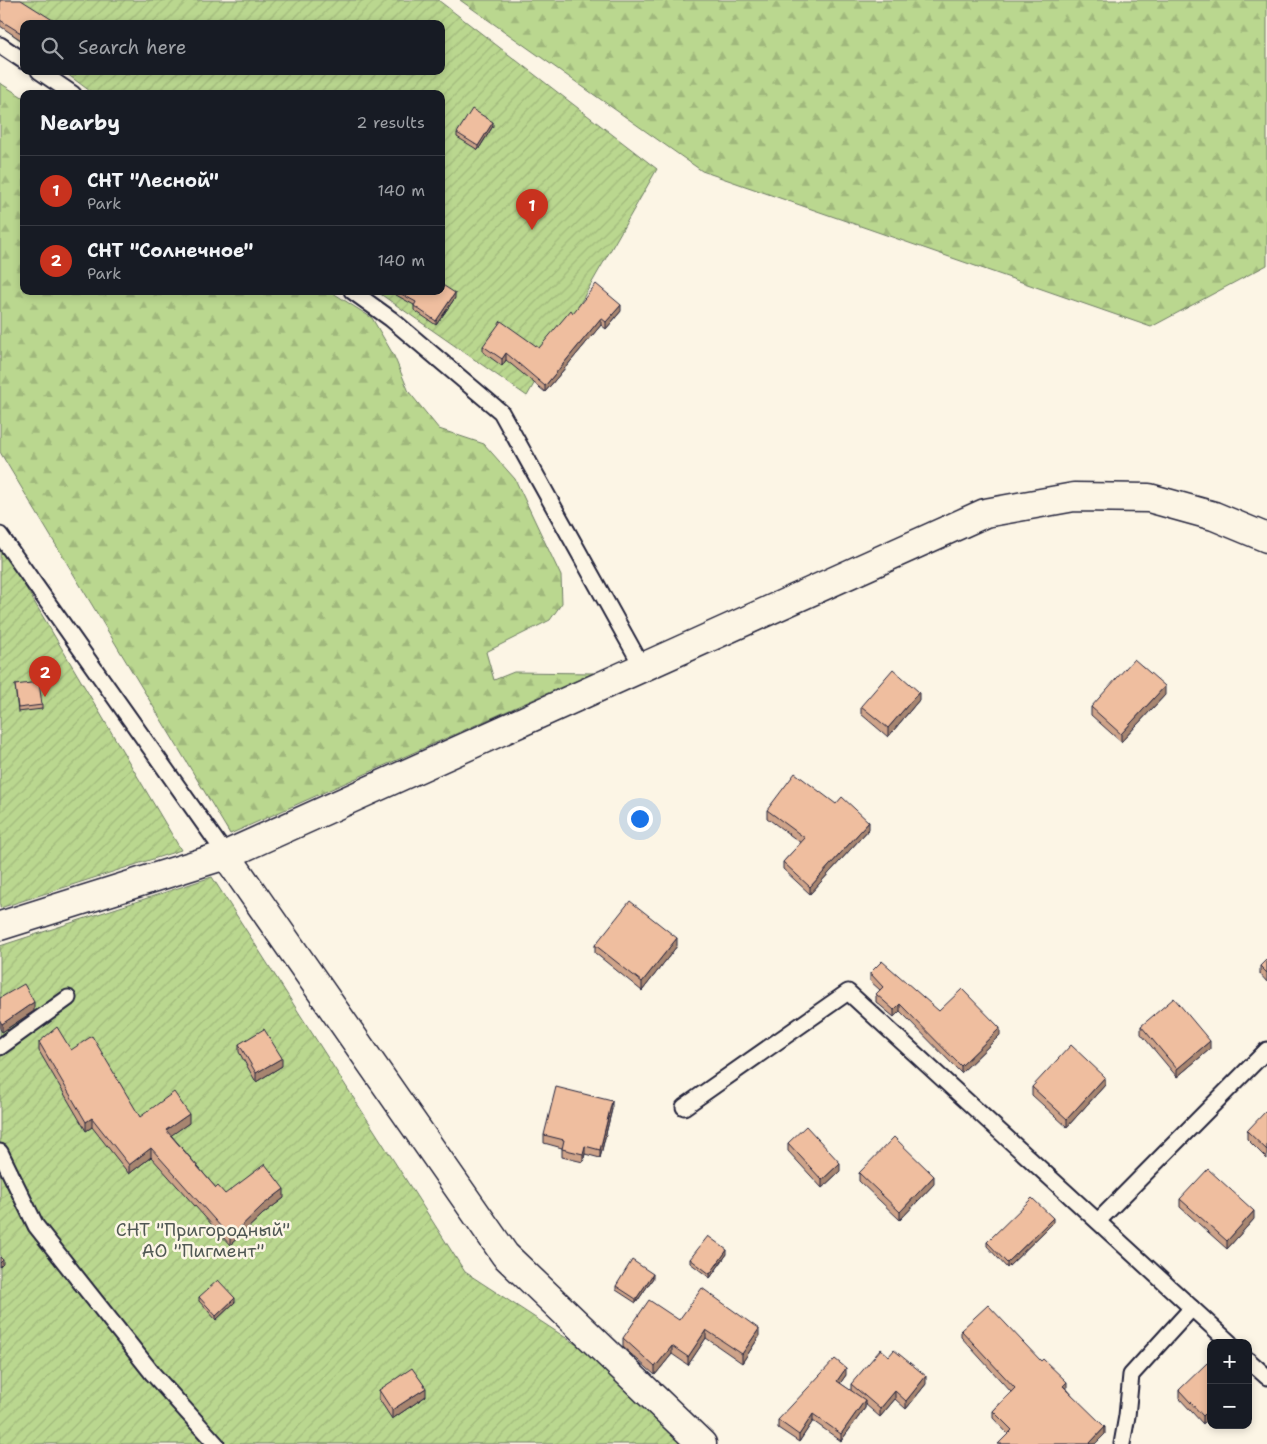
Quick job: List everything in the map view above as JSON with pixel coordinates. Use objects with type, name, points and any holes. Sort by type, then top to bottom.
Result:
[{"type":"street","points":[[0,926],[226,855],[985,513],[1074,497],[1149,498],[1214,516],[1267,538]]},
{"type":"street","points":[[226,855],[505,1255],[702,1444]]},
{"type":"lane","points":[[0,45],[20,58]]},
{"type":"lane","points":[[45,75],[67,90]]},
{"type":"lane","points":[[358,295],[391,319],[501,412],[642,668]]},
{"type":"lane","points":[[0,534],[226,855]]},
{"type":"lane","points":[[684,1107],[848,992],[1226,1339]]},
{"type":"lane","points":[[0,1047],[68,998]]},
{"type":"lane","points":[[1098,1221],[1267,1050]]},
{"type":"lane","points":[[0,1152],[36,1226],[153,1374],[216,1444]]},
{"type":"lane","points":[[1122,1444],[1131,1375],[1192,1308]]},
{"type":"lane","points":[[1252,1364],[1267,1377]]},
{"type":"green space","points":[[0,0],[438,0],[657,169],[527,396],[382,295],[445,295],[445,90],[89,90],[68,75],[445,75],[445,20],[20,20],[20,40],[0,25]]},
{"type":"green space","points":[[460,0],[1267,0],[1267,265],[1151,327],[702,171]]},
{"type":"green space","points":[[0,83],[20,96],[20,295],[336,295],[372,318],[394,356],[409,392],[439,429],[484,444],[515,479],[561,576],[562,603],[550,620],[486,652],[494,680],[514,672],[593,673],[230,834],[0,452]]},
{"type":"green space","points":[[0,544],[181,850],[0,908]]},
{"type":"green space","name":"СНТ \"Пригородный\" АО \"Пигмент\"","points":[[212,877],[465,1272],[603,1362],[690,1444],[0,1444],[0,946]]},
{"type":"building","points":[[0,0],[21,0],[53,20],[20,20],[20,32],[0,20]]},
{"type":"building","points":[[472,109],[493,122],[478,146],[457,133]]},
{"type":"building","points":[[596,284],[621,305],[606,322],[601,318],[545,386],[506,353],[502,359],[483,346],[501,321],[539,348],[571,310],[573,313]]},
{"type":"building","points":[[445,287],[455,293],[436,321],[414,306],[416,302],[403,295],[445,295]]},
{"type":"building","points":[[1134,659],[1165,686],[1121,734],[1091,707]]},
{"type":"building","points":[[893,669],[919,692],[888,728],[861,706]]},
{"type":"building","points":[[39,682],[42,705],[18,708],[15,685]]},
{"type":"building","points":[[795,773],[836,804],[842,797],[869,822],[810,887],[783,862],[805,838],[767,810]]},
{"type":"building","points":[[630,901],[677,938],[642,982],[595,945]]},
{"type":"building","points":[[1267,959],[1267,973],[1260,966]]},
{"type":"building","points":[[882,961],[939,1011],[962,989],[1000,1028],[961,1066],[900,1004],[894,1010],[876,994],[883,987],[870,973]]},
{"type":"building","points":[[24,984],[34,1002],[2,1024],[0,1021],[0,998]]},
{"type":"building","points":[[1174,998],[1210,1041],[1177,1069],[1141,1026]]},
{"type":"building","points":[[57,1027],[71,1050],[92,1036],[140,1117],[174,1092],[189,1114],[166,1130],[216,1188],[218,1186],[225,1194],[265,1164],[284,1189],[263,1205],[230,1237],[151,1148],[129,1165],[92,1118],[86,1122],[39,1042]]},
{"type":"building","points":[[264,1029],[282,1058],[256,1073],[239,1044]]},
{"type":"building","points":[[1071,1045],[1105,1077],[1067,1119],[1032,1087]]},
{"type":"building","points":[[556,1087],[612,1101],[600,1150],[585,1146],[583,1154],[562,1149],[564,1140],[544,1135]]},
{"type":"building","points":[[1265,1112],[1267,1114],[1267,1150],[1247,1131]]},
{"type":"building","points":[[806,1126],[840,1163],[822,1180],[788,1143]]},
{"type":"building","points":[[894,1137],[934,1176],[900,1212],[859,1173]]},
{"type":"building","points":[[1208,1169],[1254,1211],[1227,1241],[1180,1199]]},
{"type":"building","points":[[1032,1198],[1053,1218],[1007,1263],[987,1242]]},
{"type":"building","points":[[708,1236],[727,1250],[710,1274],[690,1259]]},
{"type":"building","points":[[632,1260],[653,1274],[636,1299],[616,1286]]},
{"type":"building","points":[[218,1280],[235,1298],[216,1316],[199,1297]]},
{"type":"building","points":[[702,1288],[759,1329],[742,1354],[706,1330],[688,1357],[672,1346],[655,1367],[623,1338],[649,1300],[679,1320]]},
{"type":"building","points":[[988,1305],[1041,1361],[1043,1359],[1067,1382],[1063,1386],[1105,1427],[1089,1444],[998,1444],[1012,1430],[993,1411],[1015,1388],[961,1330]]},
{"type":"building","points":[[881,1349],[889,1356],[894,1350],[926,1376],[906,1401],[895,1391],[880,1409],[851,1384]]},
{"type":"building","points":[[835,1359],[846,1368],[837,1381],[865,1400],[841,1434],[813,1414],[799,1435],[778,1420]]},
{"type":"building","points":[[1207,1363],[1207,1412],[1203,1416],[1179,1390]]},
{"type":"building","points":[[412,1368],[426,1388],[392,1410],[379,1390]]},
{"type":"place","name":"СНТ \"Лесной\"","points":[[532,230]]},
{"type":"place","name":"СНТ \"Солнечное\"","points":[[45,697]]}]
